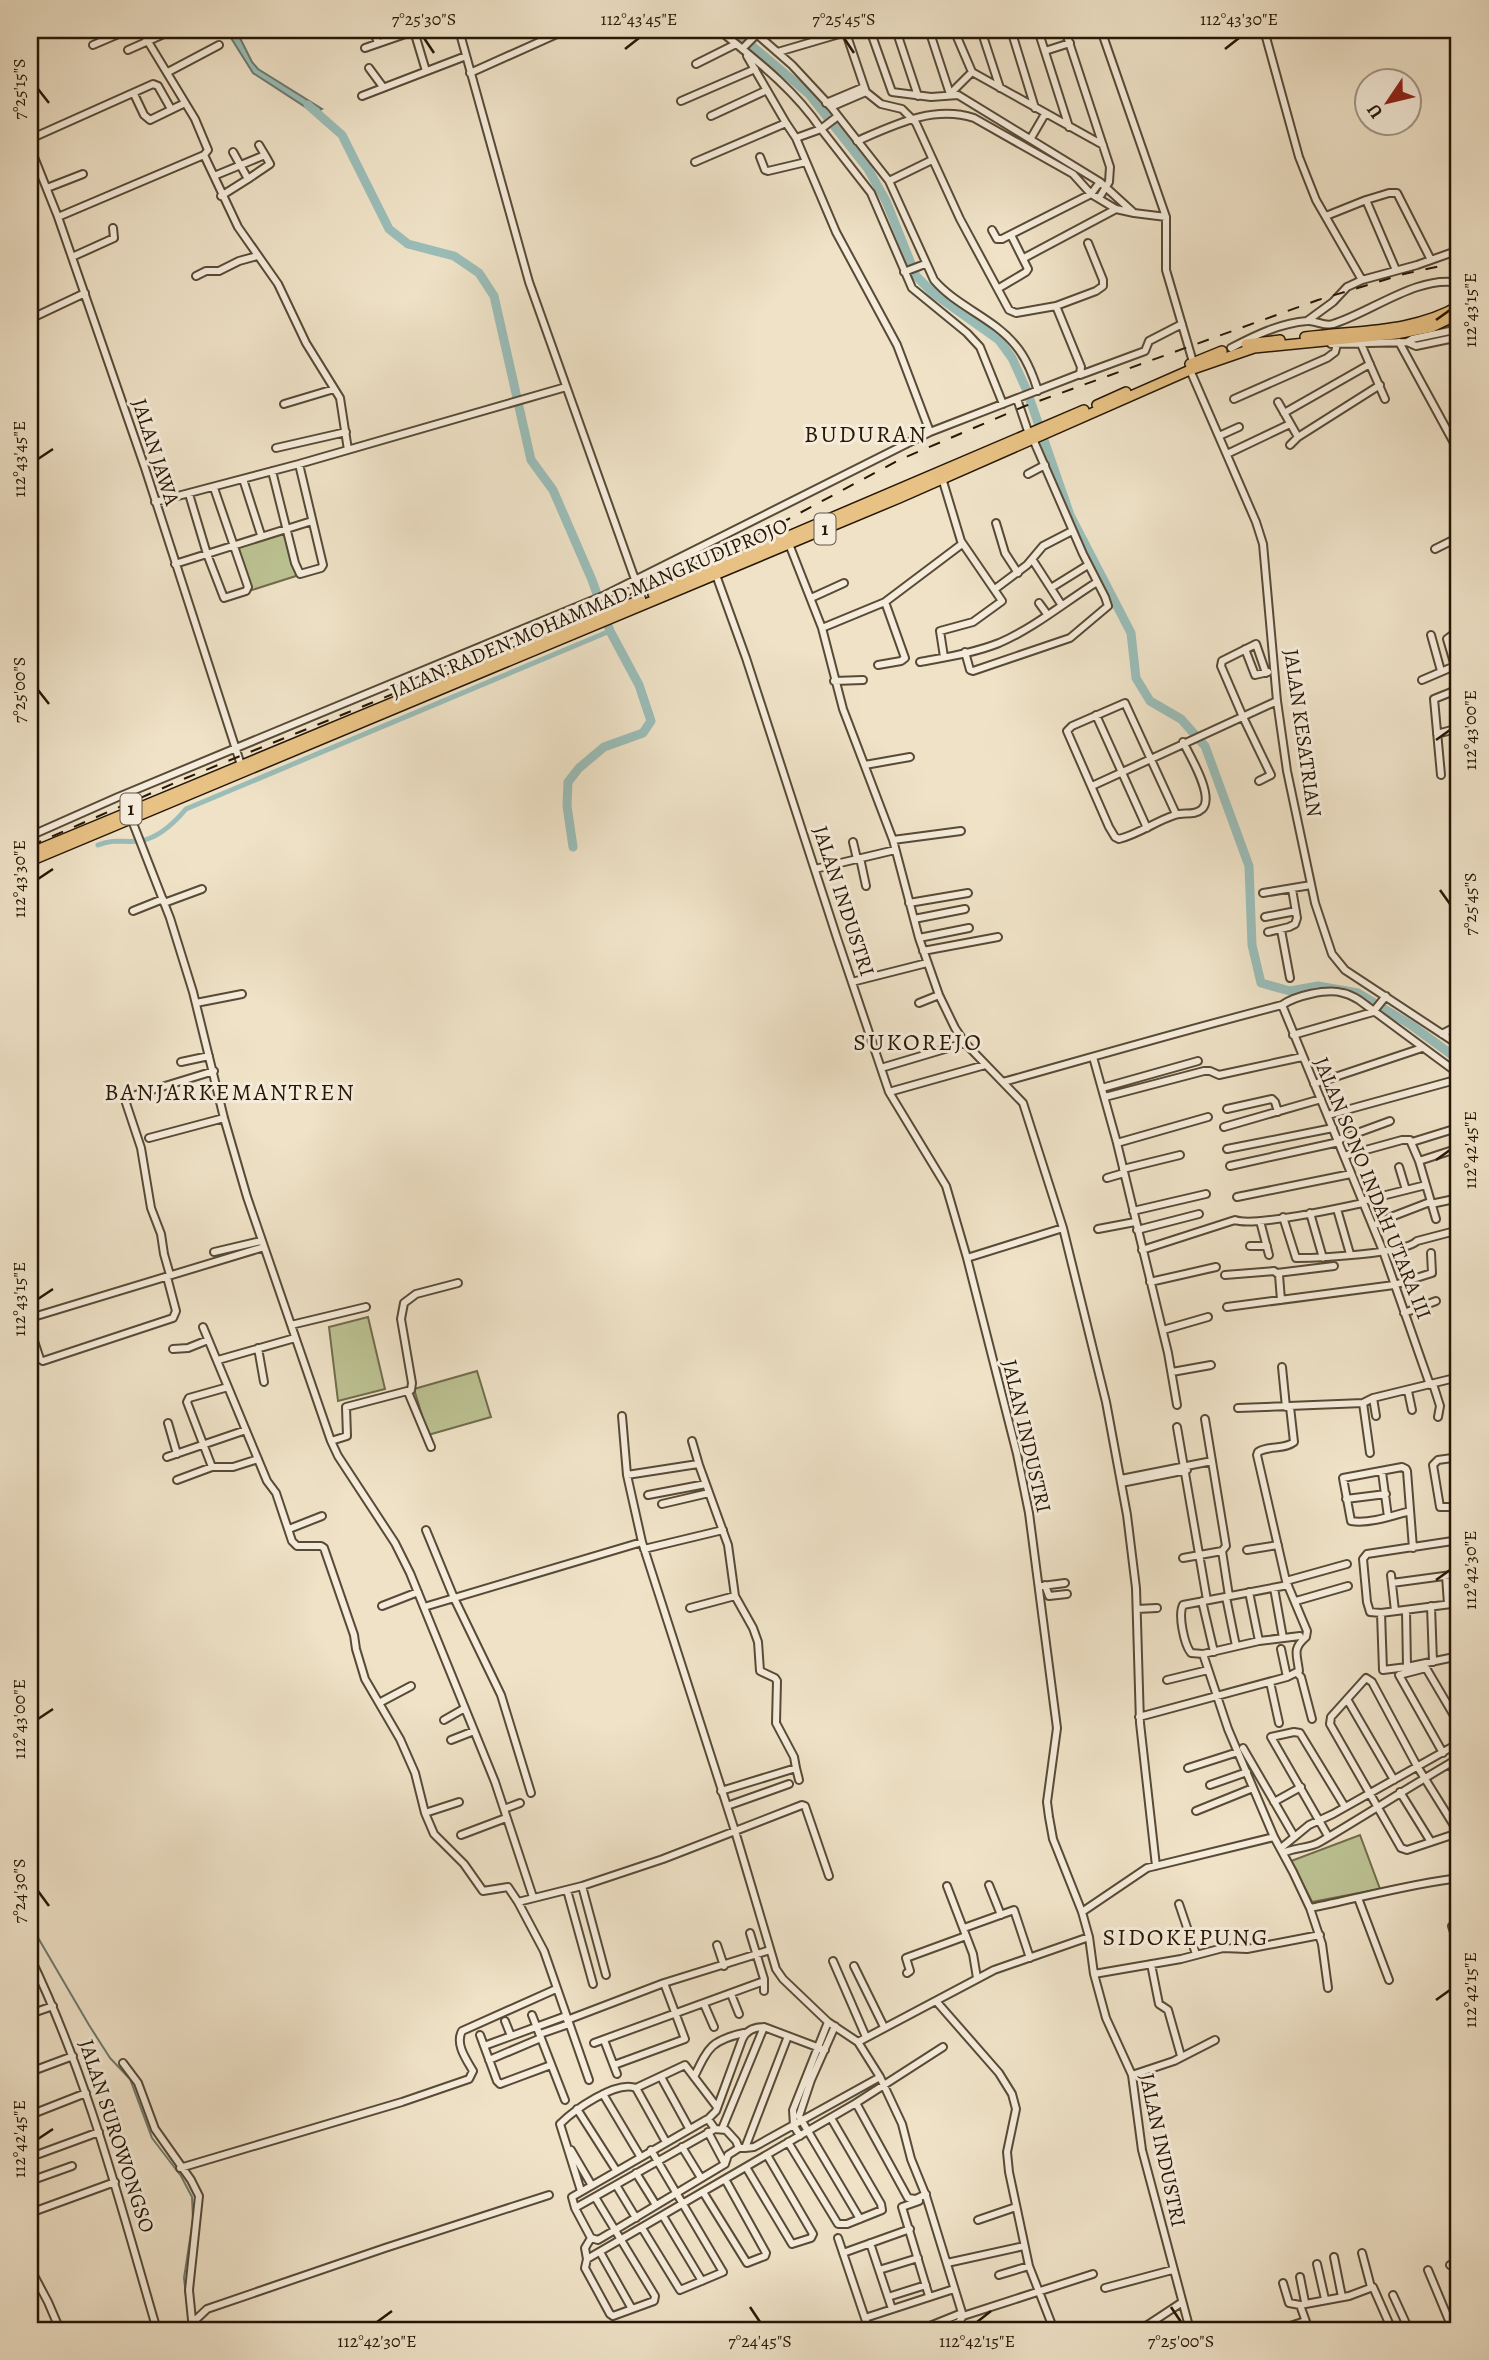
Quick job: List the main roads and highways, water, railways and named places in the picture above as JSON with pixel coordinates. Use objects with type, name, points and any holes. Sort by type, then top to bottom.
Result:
[{"type":"highway","name":"1","points":[[1376,333],[1413,325],[1446,314],[1459,306]]},
{"type":"highway","name":"1","points":[[1376,333],[1432,327],[1459,314]]},
{"type":"highway","name":"JALAN RADEN MOHAMMAD MANGKUDIPROJO","points":[[1191,366],[1254,348],[1376,333]]},
{"type":"highway","name":"JALAN RADEN MOHAMMAD MANGKUDIPROJO","points":[[613,613],[716,575],[789,544],[1231,348],[1258,341],[1376,333]]},
{"type":"highway","name":"JALAN RADEN MOHAMMAD MANGKUDIPROJO","points":[[912,488],[942,478],[1032,436]]},
{"type":"highway","name":"JALAN RADEN MOHAMMAD MANGKUDIPROJO","points":[[30,853],[242,768],[642,599],[898,495]]},
{"type":"highway","name":"JALAN RADEN MOHAMMAD MANGKUDIPROJO","points":[[30,861],[242,768]]},
{"type":"water","points":[[226,30],[236,30],[258,69],[322,109],[316,112],[307,108],[253,73]]},
{"type":"waterway","points":[[733,30],[809,94],[868,169],[886,201],[916,276],[933,293],[999,340],[1012,358],[1027,391],[1070,515],[1131,633],[1136,678],[1150,701],[1181,719],[1205,746],[1249,866],[1252,945],[1261,983],[1290,991],[1318,986],[1358,993],[1411,1025],[1459,1060]]},
{"type":"waterway","points":[[308,105],[342,135],[389,229],[408,244],[454,256],[479,273],[494,296],[531,460],[553,490],[592,580],[610,631],[639,685],[651,721],[643,733],[604,747],[579,768],[568,782],[567,806],[573,847]]},
{"type":"waterway","points":[[98,845],[115,841],[146,840],[171,824],[186,809],[610,631]]},
{"type":"waterway","points":[[30,1924],[110,2058],[130,2079],[152,2138],[181,2176],[192,2197],[193,2220],[184,2278],[189,2322]]},
{"type":"railway","points":[[30,846],[186,778],[639,591],[781,523],[899,460],[1025,406],[1318,300],[1404,274],[1459,262]]},
{"type":"district","name":"BUDURAN","points":[[866,434]]},
{"type":"district","name":"SUKOREJO","points":[[918,1042]]},
{"type":"district","name":"BANJARKEMANTREN","points":[[230,1092]]},
{"type":"district","name":"SIDOKEPUNG","points":[[1186,1937]]}]
